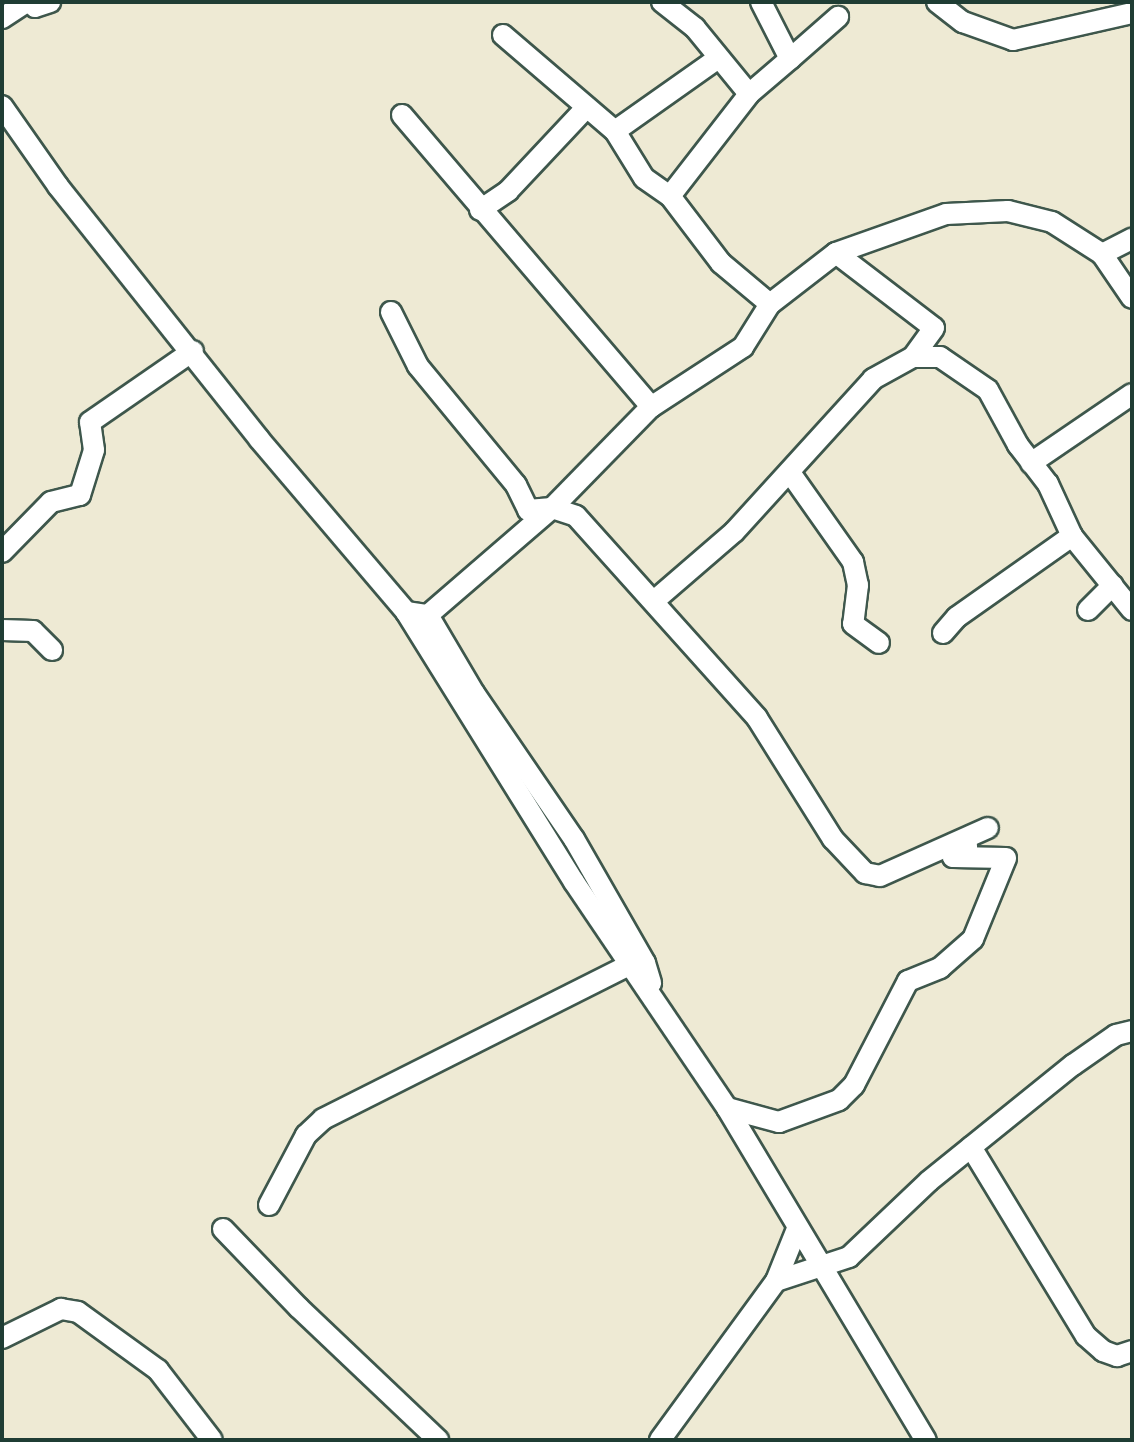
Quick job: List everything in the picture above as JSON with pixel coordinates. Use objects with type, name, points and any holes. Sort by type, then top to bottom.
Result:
[{"type":"street","points":[[2,18],[29,2],[35,7],[50,2]]},
{"type":"street","points":[[662,2],[695,28],[717,59],[749,94]]},
{"type":"street","points":[[761,2],[790,59]]},
{"type":"street","points":[[937,2],[963,22],[1013,40],[1132,13]]},
{"type":"street","points":[[670,196],[749,94],[838,17]]},
{"type":"street","points":[[503,35],[615,131],[644,178],[670,196],[721,263],[770,304]]},
{"type":"street","points":[[615,131],[717,59]]},
{"type":"street","points":[[2,106],[58,186],[193,351],[259,439],[406,612],[629,965],[727,1108],[926,1440]]},
{"type":"street","points":[[480,210],[508,191],[587,107]]},
{"type":"street","points":[[402,115],[651,407]]},
{"type":"street","points":[[406,612],[428,615],[552,508],[651,407],[743,347],[770,304],[836,253],[946,214],[1008,211],[1052,222],[1102,254],[1132,298]]},
{"type":"street","points":[[1102,254],[1132,239]]},
{"type":"street","points":[[654,601],[791,474],[873,379],[913,357],[934,328],[836,253]]},
{"type":"street","points":[[391,312],[418,366],[516,485],[528,510],[552,508],[576,516],[757,718],[833,839],[865,873],[880,876],[988,828],[953,857],[1006,858],[973,939],[940,968],[908,981],[854,1085],[839,1100],[779,1122],[727,1108]]},
{"type":"street","points":[[2,552],[51,502],[80,495],[94,450],[90,422],[193,351]]},
{"type":"street","points":[[913,357],[940,357],[988,390],[1031,463],[1048,484],[1072,536],[1132,610]]},
{"type":"street","points":[[1031,463],[1132,394]]},
{"type":"street","points":[[791,474],[853,562],[858,585],[853,624],[879,643]]},
{"type":"street","points":[[943,633],[957,617],[1072,536]]},
{"type":"street","points":[[1088,610],[1113,585]]},
{"type":"street","points":[[428,615],[574,839],[645,963],[655,1000]]},
{"type":"street","points":[[2,630],[33,631],[52,650]]},
{"type":"street","points":[[269,1205],[306,1135],[323,1119],[629,965]]},
{"type":"street","points":[[776,1281],[849,1257],[971,1147],[1073,1065],[1116,1035],[1132,1031]]},
{"type":"street","points":[[971,1147],[1086,1336],[1103,1351],[1117,1356],[1132,1351]]},
{"type":"street","points":[[223,1229],[299,1308],[438,1440]]},
{"type":"street","points":[[660,1440],[776,1281],[797,1229]]},
{"type":"street","points":[[2,1338],[61,1309],[78,1312],[158,1370],[212,1440]]}]
